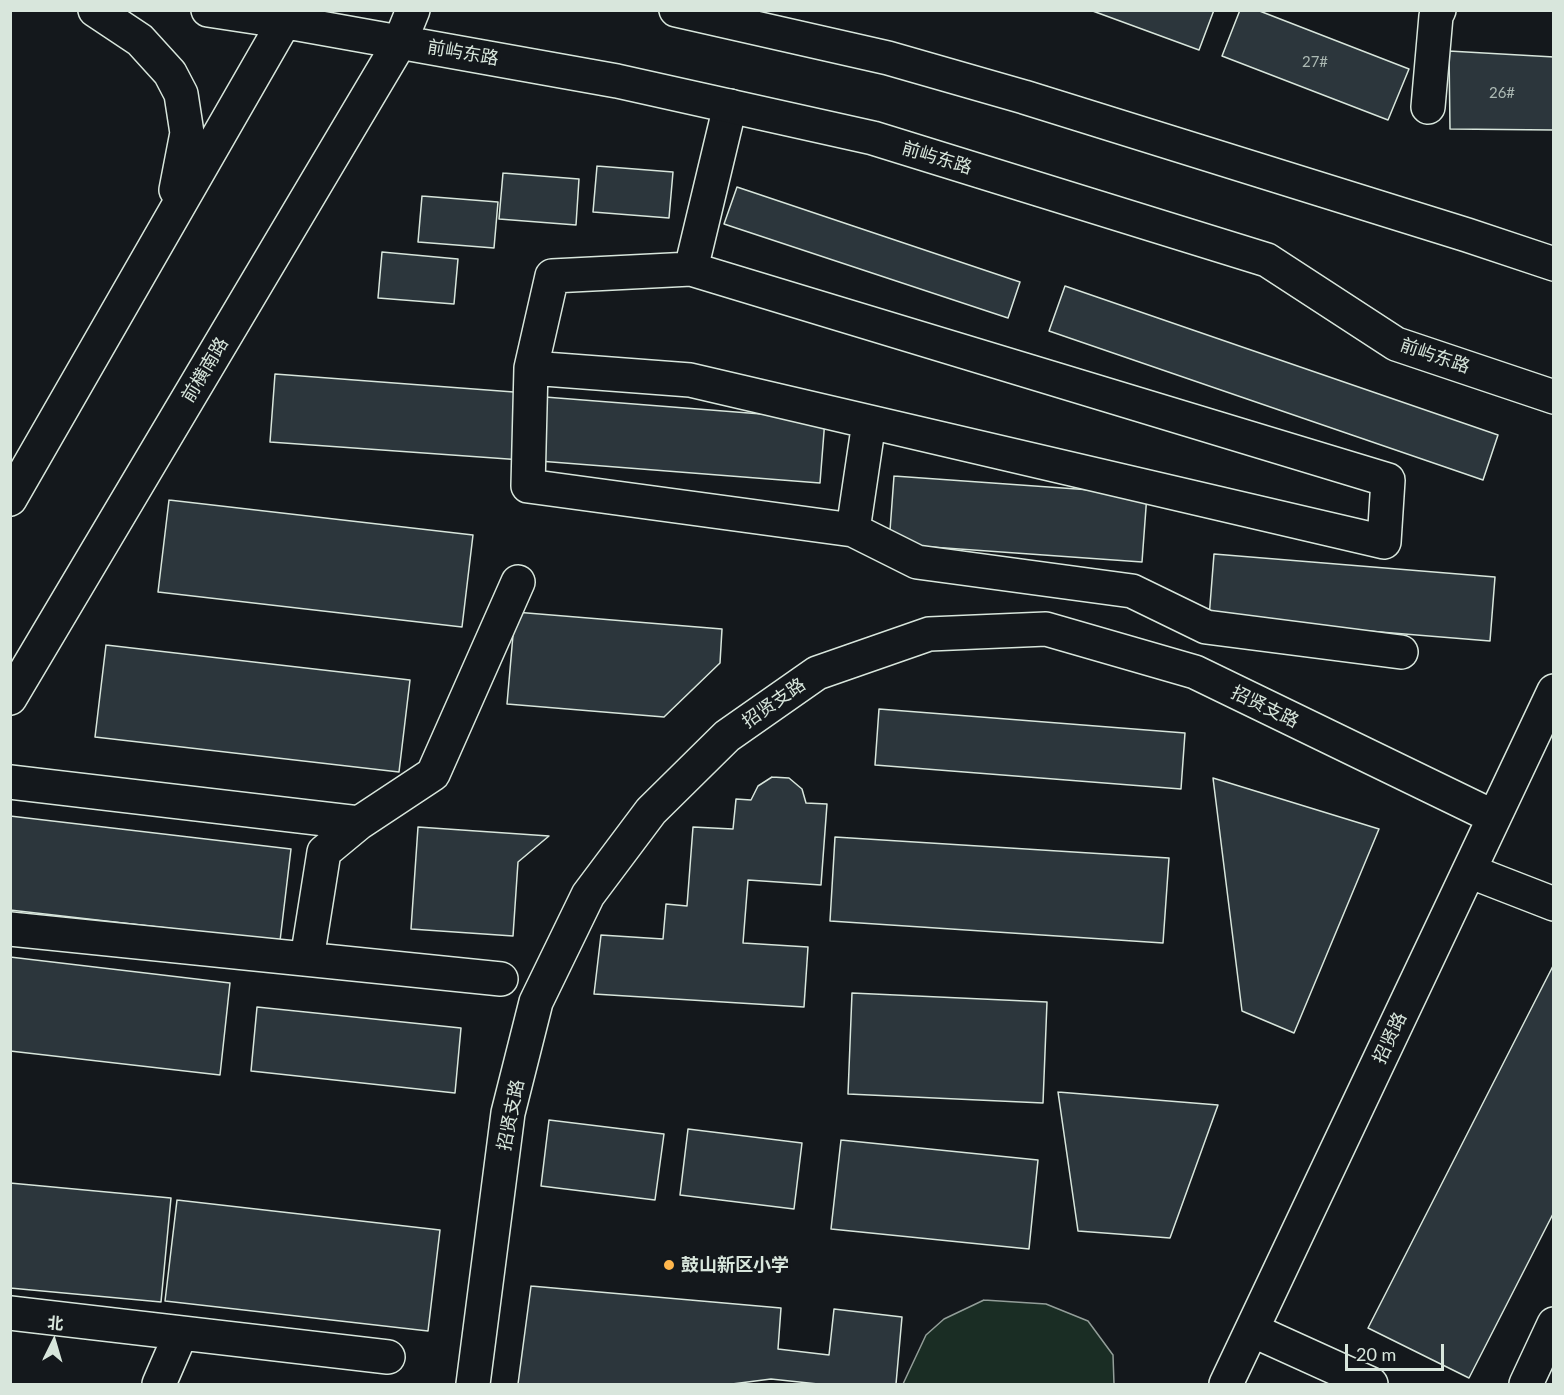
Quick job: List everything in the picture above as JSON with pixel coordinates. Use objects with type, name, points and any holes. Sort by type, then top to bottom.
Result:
[{"type":"main road","points":[[95,10],[140,40],[170,73],[181,94],[187,133],[182,169],[165,226]]},
{"type":"main road","name":"前屿东路","points":[[208,10],[289,16],[400,42],[616,81],[873,138],[1267,260],[1396,344],[1554,397]]},
{"type":"main road","name":"前横南路","points":[[10,698],[400,42],[413,10]]},
{"type":"main road","points":[[676,10],[888,58],[1024,97],[1554,264]]},
{"type":"main road","points":[[1428,107],[1431,12]]},
{"type":"main road","points":[[10,499],[165,226],[289,16]]},
{"type":"main road","points":[[691,269],[730,106]]},
{"type":"main road","points":[[531,368],[690,380],[1384,542],[1388,480],[691,269],[552,276],[531,368],[528,486],[853,530],[917,562],[1132,591],[1206,627],[1401,652]]},
{"type":"main road","points":[[853,530],[869,422]]},
{"type":"main road","points":[[307,959],[324,852],[359,822],[433,774],[518,582]]},
{"type":"main road","points":[[1195,672],[1206,627]]},
{"type":"main road","name":"招贤支路","points":[[473,1384],[508,1113],[536,1002],[588,895],[651,811],[727,736],[817,673],[930,634],[1046,628],[1195,672],[1494,816]]},
{"type":"main road","name":"招贤路","points":[[1226,1384],[1554,691]]},
{"type":"main road","points":[[10,782],[359,822]]},
{"type":"main road","points":[[1469,871],[1554,904]]},
{"type":"main road","points":[[10,929],[501,979]]},
{"type":"main road","points":[[10,1313],[388,1357]]},
{"type":"main road","points":[[1526,1384],[1554,1324]]},
{"type":"main road","points":[[1252,1330],[1371,1384]]},
{"type":"main road","points":[[159,1384],[181,1333]]},
{"type":"green space","points":[[984,1300],[1046,1304],[1088,1321],[1113,1355],[1114,1384],[903,1384],[926,1335],[944,1319]]},
{"type":"building","points":[[1090,10],[1214,10],[1199,50]]},
{"type":"building","points":[[1240,10],[1257,10],[1409,69],[1388,120],[1222,56]]},
{"type":"building","points":[[1449,51],[1554,57],[1554,130],[1450,129]]},
{"type":"building","points":[[597,166],[673,172],[669,218],[593,212]]},
{"type":"building","points":[[503,173],[579,179],[576,225],[499,219]]},
{"type":"building","points":[[737,187],[1020,282],[1008,318],[724,224]]},
{"type":"building","points":[[422,196],[498,202],[494,248],[418,242]]},
{"type":"building","points":[[382,252],[458,259],[454,304],[378,298]]},
{"type":"building","points":[[1065,286],[1498,435],[1483,480],[1049,331]]},
{"type":"building","points":[[275,374],[527,393],[522,460],[270,442]]},
{"type":"building","points":[[545,397],[825,419],[820,483],[539,461]]},
{"type":"building","points":[[894,476],[1147,494],[1142,562],[889,544]]},
{"type":"building","points":[[169,500],[473,535],[462,627],[158,592]]},
{"type":"building","points":[[1214,554],[1495,577],[1490,641],[1209,618]]},
{"type":"building","points":[[515,612],[722,629],[720,663],[664,717],[507,704]]},
{"type":"building","points":[[106,645],[410,680],[399,772],[95,737]]},
{"type":"building","points":[[879,709],[1185,733],[1181,789],[875,765]]},
{"type":"building","points":[[772,777],[789,778],[802,789],[806,803],[827,804],[821,885],[748,880],[743,943],[808,947],[804,1007],[594,994],[601,935],[663,939],[666,904],[687,906],[693,827],[733,829],[736,799],[751,800],[758,786]]},
{"type":"building","points":[[1213,778],[1379,829],[1294,1033],[1242,1011]]},
{"type":"building","points":[[10,816],[291,849],[280,941],[10,910]]},
{"type":"building","points":[[418,827],[549,836],[518,862],[513,936],[411,929]]},
{"type":"building","points":[[835,837],[1169,858],[1163,943],[830,921]]},
{"type":"building","points":[[10,957],[230,983],[220,1075],[10,1051]]},
{"type":"building","points":[[1554,964],[1554,1212],[1469,1378],[1368,1328]]},
{"type":"building","points":[[852,993],[1047,1002],[1043,1103],[848,1094]]},
{"type":"building","points":[[257,1007],[461,1028],[455,1093],[251,1071]]},
{"type":"building","points":[[1058,1092],[1218,1105],[1170,1238],[1078,1231]]},
{"type":"building","points":[[549,1120],[664,1134],[655,1200],[541,1186]]},
{"type":"building","points":[[688,1129],[802,1143],[794,1209],[680,1195]]},
{"type":"building","points":[[841,1140],[1038,1160],[1029,1249],[831,1229]]},
{"type":"building","points":[[10,1183],[171,1198],[161,1302],[10,1288]]},
{"type":"building","points":[[177,1200],[440,1230],[428,1331],[165,1301]]},
{"type":"building","points":[[531,1286],[781,1308],[778,1349],[829,1355],[834,1309],[902,1317],[896,1384],[818,1384],[771,1379],[732,1384],[518,1384]]},
{"type":"place","name":"鼓山新区小学","points":[[669,1265]]}]
